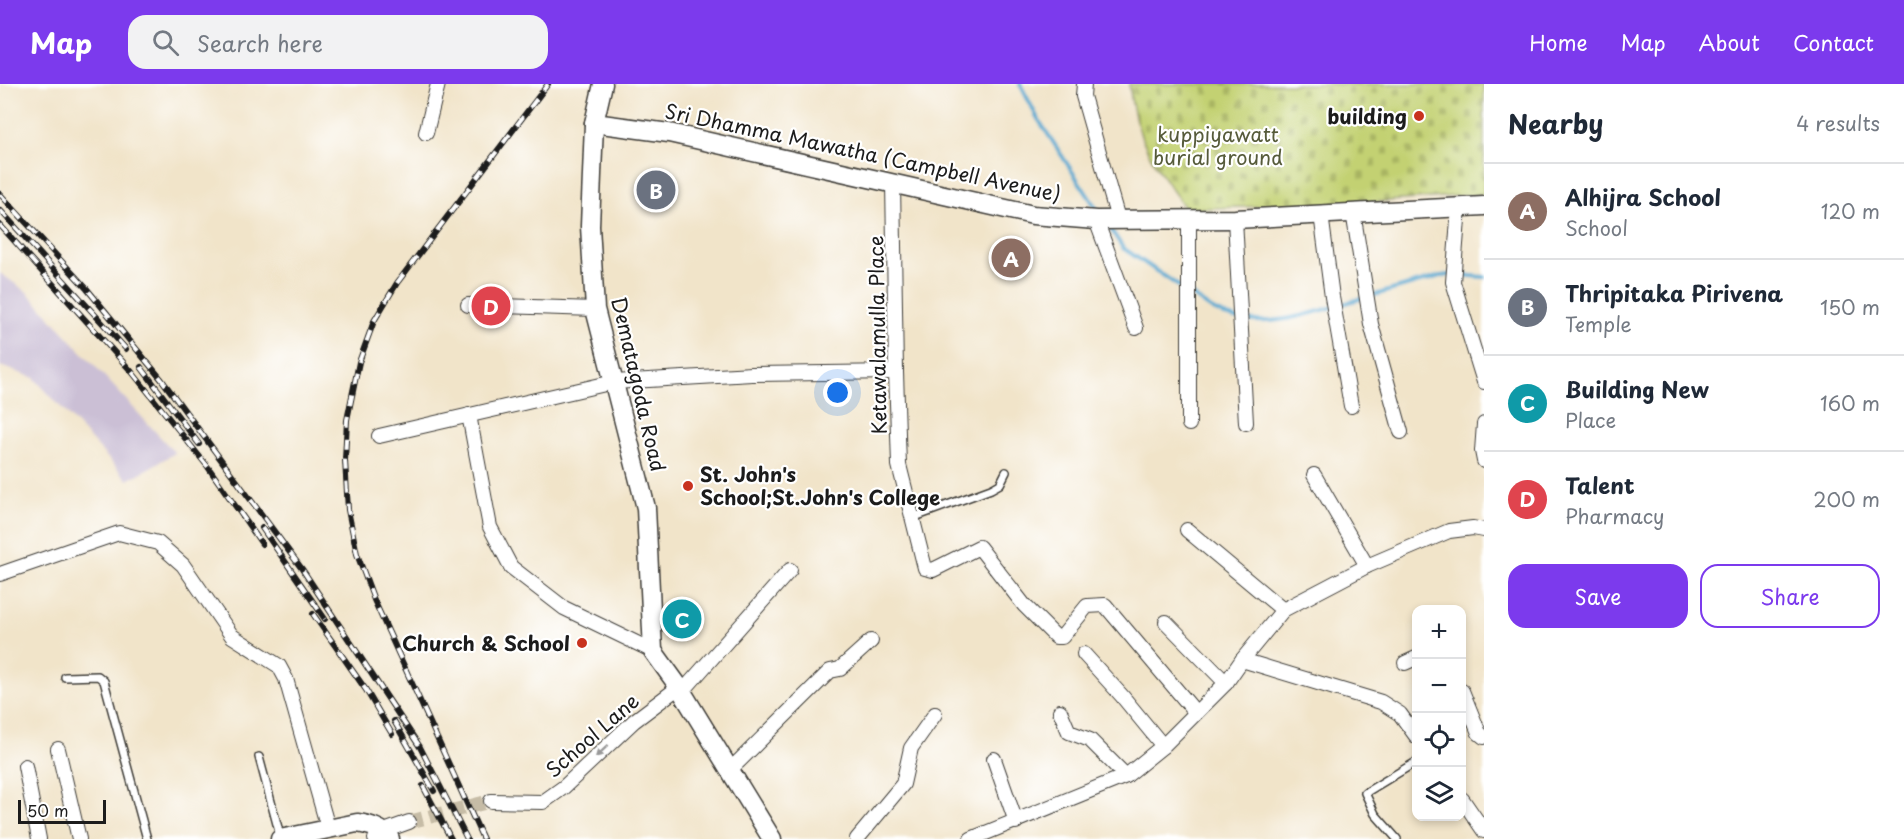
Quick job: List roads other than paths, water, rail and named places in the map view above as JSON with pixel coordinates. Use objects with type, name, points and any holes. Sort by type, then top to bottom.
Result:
[{"type":"main road","name":"Dematagoda Road","points":[[603,84],[594,123],[590,226],[595,309],[646,508],[653,651]]},
{"type":"main road","name":"Sri Dhamma Mawatha (Campbell Avenue)","points":[[594,123],[669,133],[1034,215],[1105,219],[1235,219],[1484,206]]},
{"type":"main road","points":[[653,651],[681,689],[772,839]]},
{"type":"main road","points":[[280,839],[363,834]]},
{"type":"street","points":[[426,133],[438,84]]},
{"type":"street","points":[[1084,84],[1083,96],[1105,219],[1136,328]]},
{"type":"street","name":"Ketawalamulla Place","points":[[893,182],[899,465],[925,568],[933,570],[979,547],[1024,605],[1056,637],[1062,637],[1087,606],[1105,605],[1196,713]]},
{"type":"street","points":[[1459,207],[1453,276],[1484,382]]},
{"type":"street","points":[[1353,212],[1371,324],[1401,432]]},
{"type":"street","points":[[1321,214],[1351,406]]},
{"type":"street","points":[[1189,219],[1189,424]]},
{"type":"street","points":[[1235,219],[1246,423]]},
{"type":"street","points":[[468,305],[595,309]]},
{"type":"street","points":[[379,436],[614,382],[752,374],[896,372]]},
{"type":"street","points":[[469,415],[490,527],[511,567],[564,608],[653,651]]},
{"type":"street","points":[[1484,424],[1482,451],[1484,461]]},
{"type":"street","points":[[1314,475],[1367,566]]},
{"type":"street","points":[[971,839],[1126,776],[1163,746],[1226,683],[1283,610],[1367,566],[1449,531],[1473,528],[1484,530]]},
{"type":"street","points":[[1187,530],[1283,610]]},
{"type":"street","points":[[0,574],[119,533],[158,543],[183,565],[232,636],[279,666],[363,834],[409,822]]},
{"type":"street","name":"School Lane","points":[[491,801],[543,802],[564,787],[634,722],[681,689],[790,570]]},
{"type":"street","points":[[1166,622],[1226,683]]},
{"type":"street","points":[[730,770],[830,671],[840,669],[871,641]]},
{"type":"street","points":[[1084,654],[1163,746]]},
{"type":"street","points":[[1242,660],[1381,702],[1400,714],[1412,730]]},
{"type":"street","points":[[1466,703],[1479,733],[1484,737]]},
{"type":"street","points":[[1060,711],[1069,732],[1090,740],[1126,776]]},
{"type":"street","points":[[857,839],[903,784],[907,776],[911,748],[935,714]]},
{"type":"street","points":[[58,749],[79,839]]},
{"type":"street","points":[[994,759],[1016,822]]},
{"type":"street","points":[[25,766],[39,839]]},
{"type":"street","points":[[1466,806],[1484,831]]},
{"type":"lane","points":[[912,518],[991,489],[1000,484],[1006,472]]},
{"type":"lane","points":[[65,677],[98,676],[104,681],[147,839]]},
{"type":"lane","points":[[259,757],[280,839]]},
{"type":"lane","points":[[1396,839],[1375,814],[1365,794],[1412,765]]},
{"type":"waterway","points":[[1020,84],[1038,119],[1100,214]]},
{"type":"waterway","points":[[1108,225],[1123,248],[1186,291]]},
{"type":"waterway","points":[[1371,296],[1450,275]]},
{"type":"waterway","points":[[1458,275],[1484,277]]},
{"type":"waterway","points":[[1192,295],[1215,311],[1233,318],[1252,321],[1289,318],[1363,298]]},
{"type":"tunnel","points":[[409,822],[491,801]]},
{"type":"railway","points":[[483,839],[374,600],[357,554],[348,510],[345,460],[347,420],[359,362],[374,321],[397,283],[548,84]]},
{"type":"railway","points":[[0,194],[87,289],[162,380],[302,569],[420,747],[467,839]]},
{"type":"railway","points":[[0,210],[126,349]]},
{"type":"railway","points":[[0,225],[132,372],[208,467],[262,544]]},
{"type":"railway","points":[[141,367],[199,444]]},
{"type":"railway","points":[[262,528],[325,619]]},
{"type":"railway","points":[[313,614],[366,690],[392,734]]},
{"type":"railway","points":[[394,721],[434,791]]},
{"type":"railway","points":[[423,786],[451,839]]},
{"type":"place","name":"building","points":[[1419,116]]},
{"type":"place","name":"Thripitaka Pirivena","points":[[656,190]]},
{"type":"place","name":"Alhijra School","points":[[1011,258]]},
{"type":"place","name":"Talent","points":[[491,306]]},
{"type":"place","name":"St. John's School;St.John's College","points":[[688,486]]},
{"type":"place","name":"Building New","points":[[682,619]]},
{"type":"place","name":"Church & School","points":[[582,643]]},
{"type":"park label","name":"kuppiyawatt burial ground","points":[[1218,146]]}]
